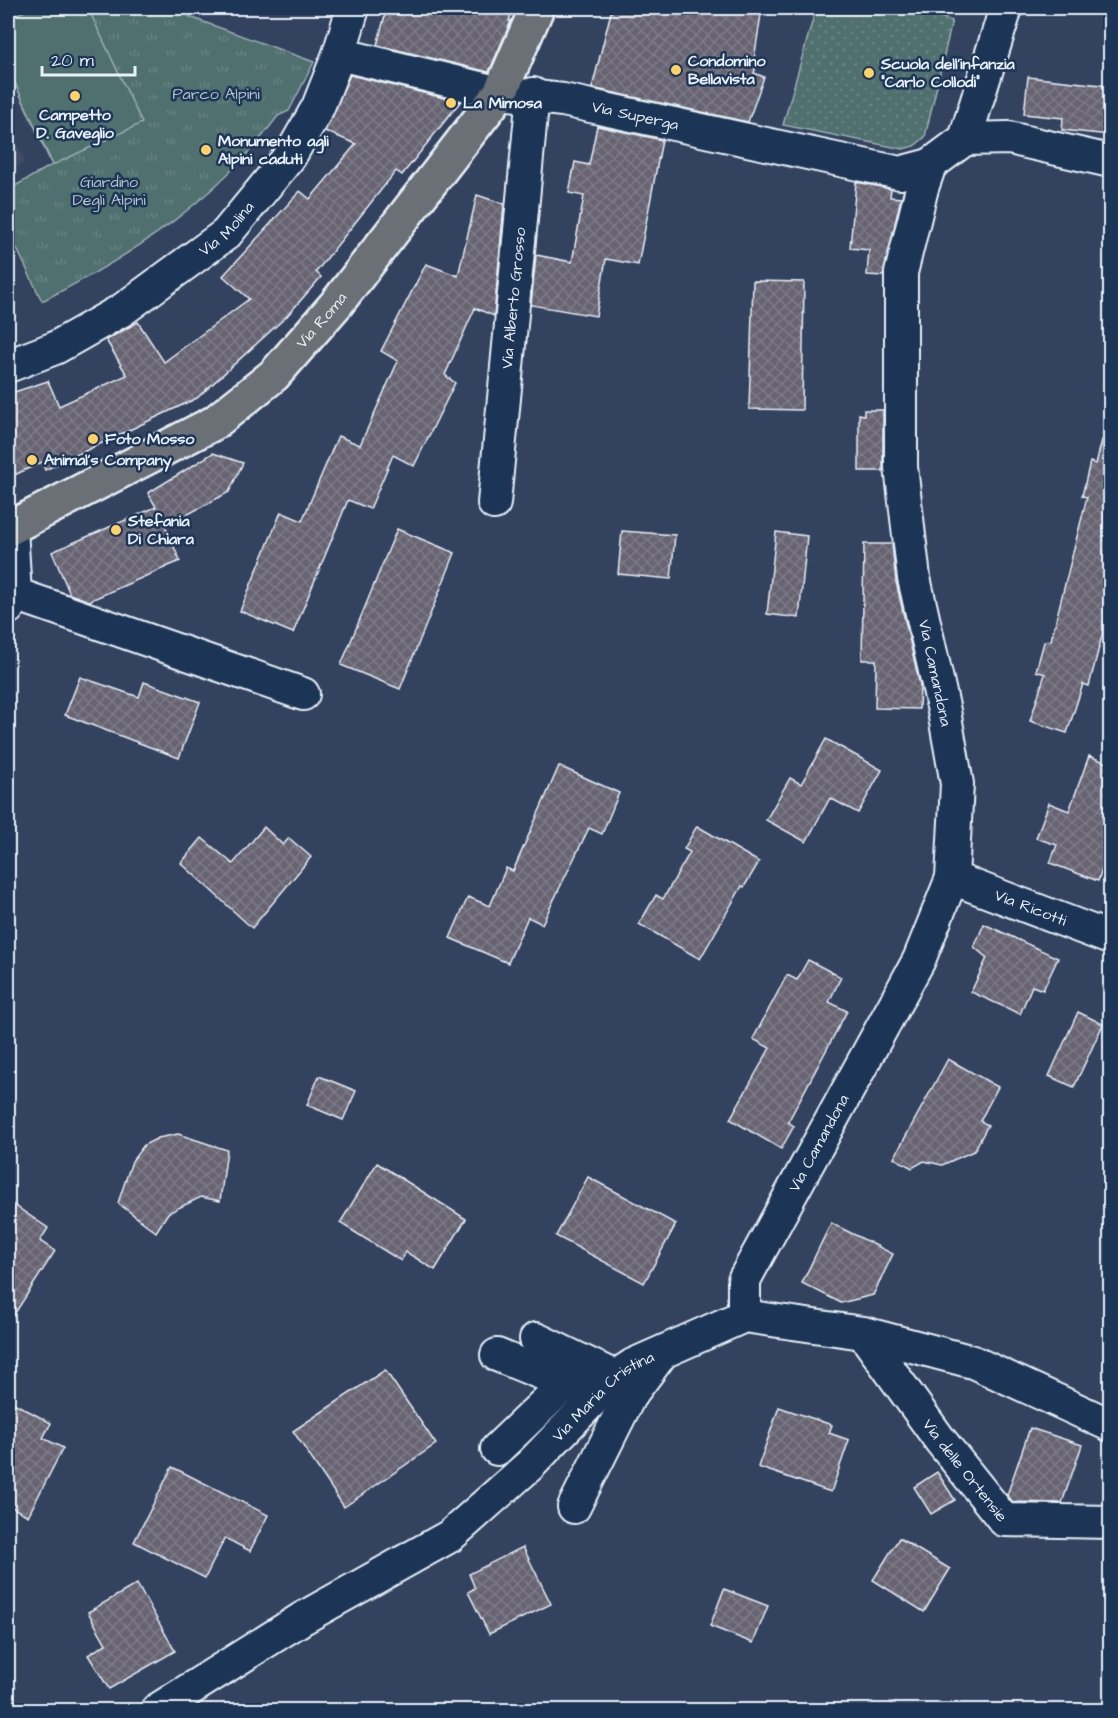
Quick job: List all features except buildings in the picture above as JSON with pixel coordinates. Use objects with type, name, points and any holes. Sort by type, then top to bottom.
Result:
[{"type":"main road","name":"Via Roma","points":[[9,528],[214,423],[274,375],[337,303],[500,93],[537,8]]},
{"type":"street","name":"Via Molina","points":[[8,366],[55,348],[122,310],[226,234],[290,156],[318,106],[339,54],[353,8]]},
{"type":"street","points":[[930,165],[964,139],[1006,8]]},
{"type":"street","name":"Via Superga","points":[[339,54],[500,93],[533,94],[900,173],[930,165]]},
{"type":"street","name":"Via Alberto Grosso","points":[[495,503],[533,94]]},
{"type":"street","points":[[964,139],[1009,138],[1110,161]]},
{"type":"street","name":"Via Camandona","points":[[744,1316],[744,1280],[919,960],[952,878],[957,784],[944,711],[914,578],[901,466],[901,273],[930,165]]},
{"type":"street","points":[[9,528],[11,601],[303,694]]},
{"type":"street","name":"Via Ricotti","points":[[952,878],[1110,938]]},
{"type":"street","points":[[744,1316],[863,1333],[973,1362],[1110,1425]]},
{"type":"street","name":"Via Maria Cristina","points":[[157,1710],[303,1618],[450,1536],[530,1465],[606,1386],[663,1352],[744,1316]]},
{"type":"street","name":"Via delle Ortensie","points":[[863,1333],[940,1440],[1004,1520],[1110,1522]]},
{"type":"street","points":[[536,1339],[606,1386]]},
{"type":"street","points":[[574,1507],[629,1397],[663,1352]]},
{"type":"street","points":[[497,1355],[566,1383],[606,1386]]},
{"type":"street","points":[[497,1449],[566,1383]]},
{"type":"shaded area","points":[[8,126],[25,162],[8,171]]},
{"type":"green space","name":"Giardino Degli Alpini","points":[[26,8],[193,8],[190,17],[314,62],[289,111],[278,116],[254,146],[201,199],[141,244],[42,301],[8,230],[8,190],[52,165],[8,68],[8,19]]},
{"type":"green space","name":"Campetto D. Gaveglio","points":[[31,8],[88,8],[142,123],[53,165],[8,68],[8,19]]},
{"type":"green space","name":"Scuola dell'infanzia \"Carlo Collodi\"","points":[[816,8],[913,8],[952,21],[925,137],[914,146],[903,149],[783,125]]},
{"type":"place","name":"Condomino Bellavista","points":[[676,70]]},
{"type":"place","name":"Scuola dell'infanzia \"Carlo Collodi\"","points":[[869,73]]},
{"type":"place","name":"Campetto D. Gaveglio","points":[[75,96]]},
{"type":"place","name":"La Mimosa","points":[[451,103]]},
{"type":"place","name":"Monumento agli Alpini caduti","points":[[206,150]]},
{"type":"place","name":"Foto Mosso","points":[[93,439]]},
{"type":"place","name":"Animal's Company","points":[[32,460]]},
{"type":"place","name":"Stefania Di Chiara","points":[[116,530]]},
{"type":"park label","name":"Parco Alpini","points":[[216,94]]}]
